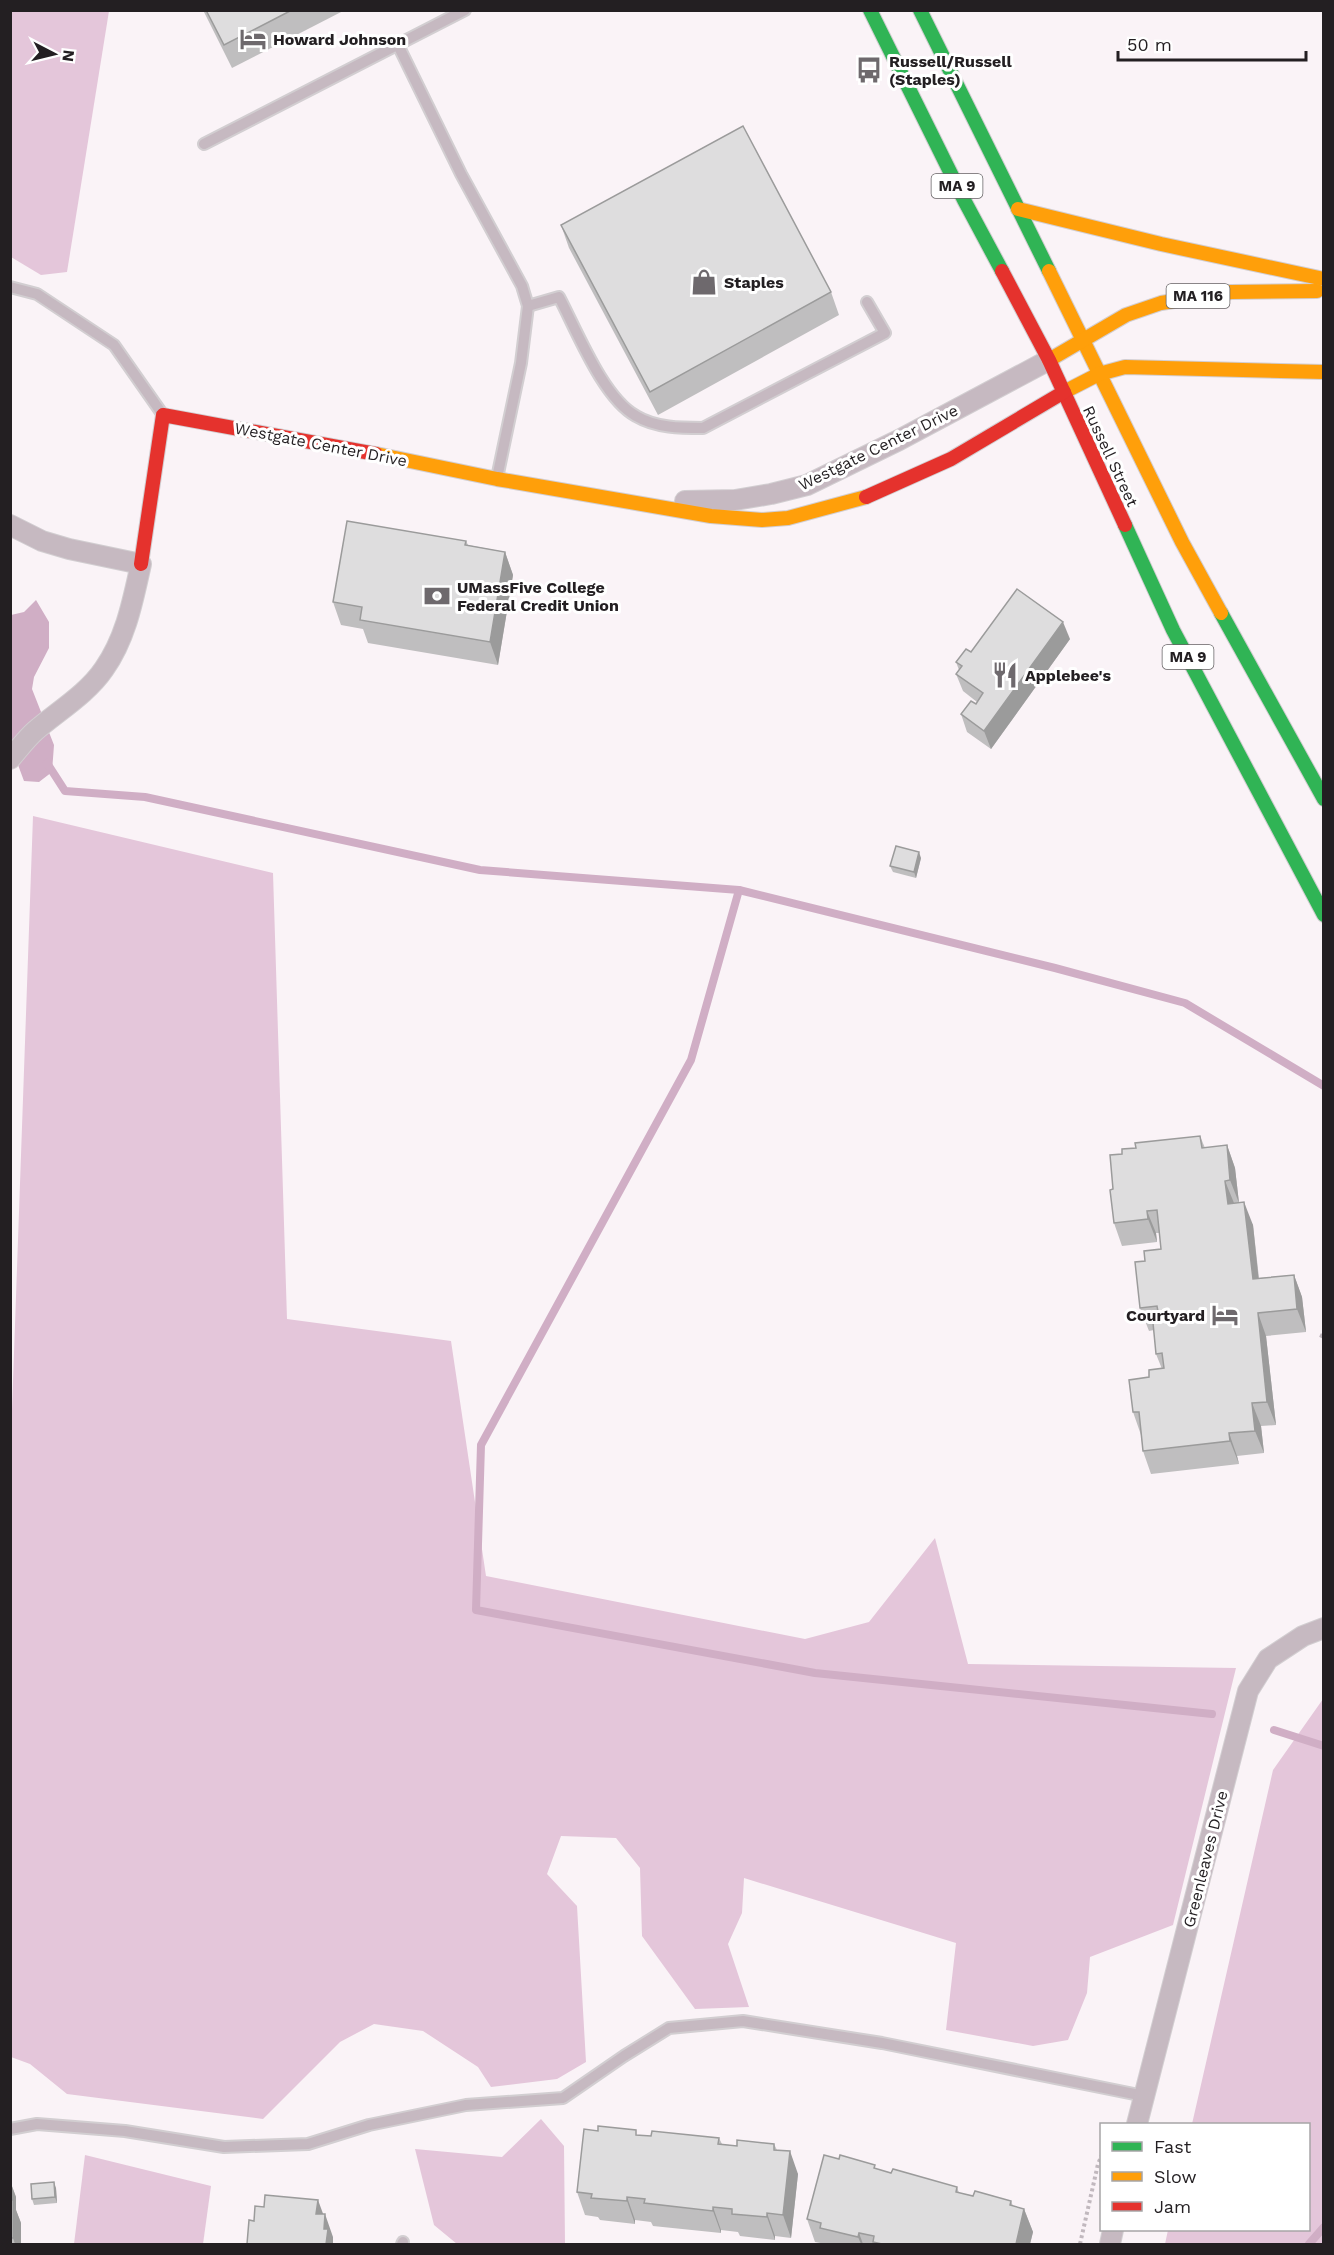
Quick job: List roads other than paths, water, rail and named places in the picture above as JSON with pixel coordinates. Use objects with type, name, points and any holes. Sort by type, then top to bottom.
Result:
[{"type":"main road","name":"Russell Street","points":[[870,10],[964,200],[1049,360],[1173,630],[1323,915]]},
{"type":"main road","name":"Russell Street","points":[[920,10],[1182,542],[1323,799]]},
{"type":"main road","points":[[1018,210],[1323,279]]},
{"type":"main road","name":"MA 116","points":[[1049,360],[1126,315],[1161,303],[1231,292],[1323,292]]},
{"type":"main road","name":"Westgate Center Drive","points":[[163,415],[711,516],[762,520],[788,518],[861,499],[951,459],[1012,421],[1099,374],[1125,367],[1323,372]]},
{"type":"main road","points":[[141,564],[163,415]]},
{"type":"street","name":"Westgate Center Drive","points":[[626,500],[699,502],[735,500],[807,485],[899,440],[1049,360]]},
{"type":"street","points":[[10,525],[42,541],[141,564],[130,614],[117,649],[103,671],[33,733],[10,759]]},
{"type":"street","name":"Greenleaves Drive","points":[[1137,2123],[1248,1691],[1268,1659],[1303,1636],[1323,1628]]},
{"type":"lane","points":[[204,144],[465,10]]},
{"type":"lane","points":[[398,45],[461,174],[522,286],[528,306],[521,363],[497,478]]},
{"type":"lane","points":[[10,287],[37,294],[114,345],[163,415]]},
{"type":"lane","points":[[528,306],[560,297],[607,388],[636,417],[674,428],[704,428],[885,333],[867,302]]},
{"type":"lane","points":[[10,2129],[37,2124],[125,2131],[224,2147],[308,2144],[369,2126],[466,2105],[563,2098],[669,2028],[743,2020],[882,2043],[1144,2096]]},
{"type":"waterway","points":[[47,763],[65,791],[145,797],[480,870],[739,890],[1055,968],[1185,1003],[1324,1086]]},
{"type":"waterway","points":[[739,890],[691,1060],[481,1445],[476,1610],[815,1673],[1212,1714]]},
{"type":"waterway","points":[[1274,1730],[1324,1746]]},
{"type":"waterway","points":[[1309,2244],[1324,2227]]},
{"type":"place","name":"Howard Johnson","points":[[253,39]]},
{"type":"place","name":"Russell/Russell (Staples)","points":[[869,70]]},
{"type":"place","name":"Staples","points":[[704,282]]},
{"type":"place","name":"UMassFive College Federal Credit Union","points":[[437,596]]},
{"type":"place","name":"Applebee's","points":[[1005,675]]},
{"type":"place","name":"Courtyard","points":[[1225,1315]]}]
